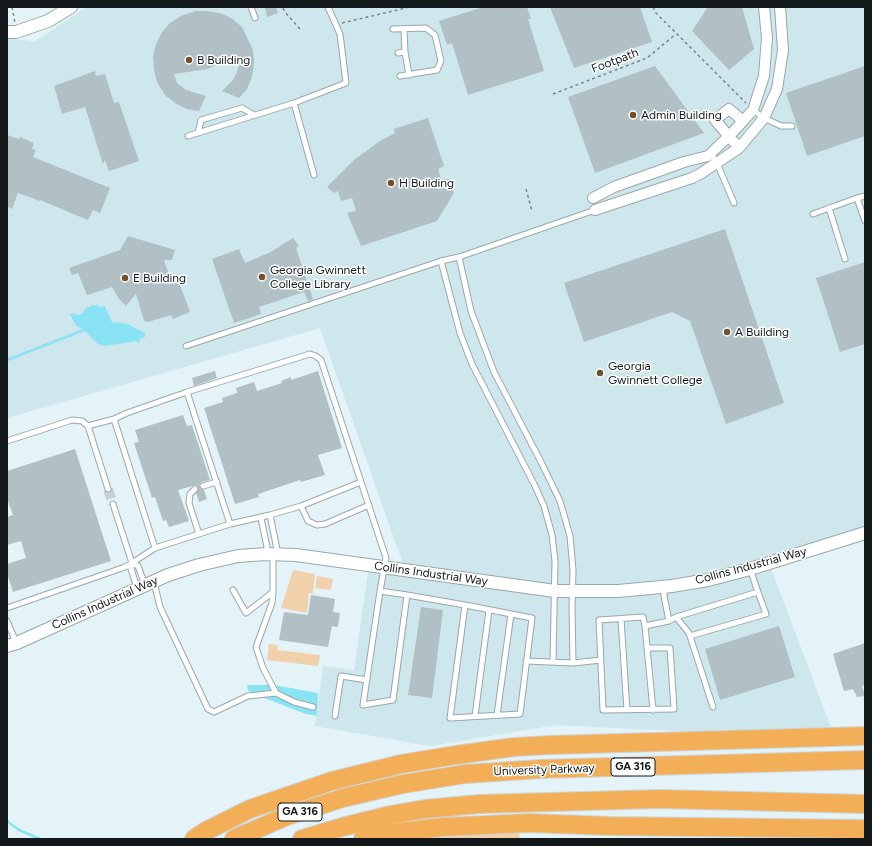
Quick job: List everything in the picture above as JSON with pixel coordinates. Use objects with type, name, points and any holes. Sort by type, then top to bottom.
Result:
[{"type":"highway","points":[[194,839],[206,831],[250,809],[332,781],[401,764],[507,748],[551,745],[865,736]]},
{"type":"highway","name":"University Parkway","points":[[234,839],[320,804],[368,791],[465,774],[502,771],[865,760]]},
{"type":"highway","name":"GA 316","points":[[302,839],[390,815],[425,809],[479,804],[659,799],[865,804]]},
{"type":"highway","points":[[363,839],[398,832],[443,827],[529,823],[610,826],[865,829]]},
{"type":"highway","points":[[610,826],[801,839]]},
{"type":"street","points":[[7,32],[16,32],[48,21],[71,7]]},
{"type":"street","points":[[593,198],[627,182],[684,162],[708,156],[753,110],[764,76],[767,38],[764,7]]},
{"type":"street","points":[[595,210],[692,178],[739,148],[764,118],[777,89],[783,50],[780,7]]},
{"type":"street","points":[[739,148],[715,120],[729,109],[743,121]]},
{"type":"street","name":"Collins Industrial Way","points":[[12,644],[168,575],[199,565],[238,556],[272,554],[296,555],[555,591],[618,591],[664,587],[708,580],[750,569],[865,533]]},
{"type":"lane","points":[[251,7],[255,18]]},
{"type":"lane","points":[[188,136],[294,103],[346,83],[340,34],[337,24],[328,7]]},
{"type":"lane","points":[[393,29],[426,28],[435,35],[441,61],[437,70],[400,76]]},
{"type":"lane","points":[[404,29],[405,52],[409,75]]},
{"type":"lane","points":[[398,53],[405,52]]},
{"type":"lane","points":[[294,103],[314,175]]},
{"type":"lane","points":[[198,133],[201,120],[242,108],[254,115]]},
{"type":"lane","points":[[753,110],[764,118],[781,126],[792,126]]},
{"type":"lane","points":[[711,154],[717,163],[734,203]]},
{"type":"lane","points":[[812,214],[865,196]]},
{"type":"lane","points":[[858,198],[865,221]]},
{"type":"lane","points":[[829,208],[845,259]]},
{"type":"lane","points":[[186,346],[459,257],[595,210]]},
{"type":"lane","points":[[459,257],[471,311],[494,372],[560,501],[570,536],[573,570],[573,663]]},
{"type":"lane","points":[[441,262],[460,333],[472,364],[544,506],[552,535],[555,562],[553,662]]},
{"type":"lane","points":[[88,426],[114,419],[187,392],[310,354],[316,356],[321,360],[386,558],[363,705],[393,700],[407,595]]},
{"type":"lane","points":[[187,392],[230,524]]},
{"type":"lane","points":[[114,419],[155,548]]},
{"type":"lane","points":[[7,441],[72,420],[82,422],[88,426],[108,489]]},
{"type":"lane","points":[[202,486],[217,482]]},
{"type":"lane","points":[[7,608],[125,567],[155,548],[230,524],[261,518],[301,506],[361,482]]},
{"type":"lane","points":[[195,489],[190,494],[189,503],[199,534]]},
{"type":"lane","points":[[113,504],[132,563],[131,569],[146,585]]},
{"type":"lane","points":[[301,506],[308,521],[317,525],[325,524],[369,505]]},
{"type":"lane","points":[[270,515],[273,592],[272,603],[256,647],[263,668],[276,693]]},
{"type":"lane","points":[[261,518],[267,547],[272,554]]},
{"type":"lane","points":[[132,563],[138,566],[146,585],[160,607],[208,709],[214,712],[248,696],[276,693],[294,702],[313,707]]},
{"type":"lane","points":[[690,636],[766,614],[750,569]]},
{"type":"lane","points":[[664,587],[664,596],[669,621]]},
{"type":"lane","points":[[233,590],[246,613],[273,592]]},
{"type":"lane","points":[[380,591],[407,595],[532,618],[520,714],[450,718],[465,606]]},
{"type":"lane","points":[[645,626],[669,621],[676,617],[758,592]]},
{"type":"lane","points":[[475,716],[489,610]]},
{"type":"lane","points":[[497,715],[511,614]]},
{"type":"lane","points":[[648,648],[670,648],[674,709],[653,710],[603,710],[599,620],[643,617],[648,648],[653,710]]},
{"type":"lane","points":[[676,617],[690,636],[713,707]]},
{"type":"lane","points":[[621,618],[627,710]]},
{"type":"lane","points":[[7,622],[12,644]]},
{"type":"lane","points":[[526,661],[573,663],[601,660]]},
{"type":"lane","points":[[335,716],[341,676],[367,680]]},
{"type":"path","points":[[12,7],[16,24]]},
{"type":"path","points":[[337,24],[410,7]]},
{"type":"path","points":[[653,7],[655,12],[676,34],[753,110]]},
{"type":"path","points":[[283,8],[300,29]]},
{"type":"path","name":"Footpath","points":[[553,94],[647,58],[676,34]]},
{"type":"path","points":[[526,189],[532,211]]},
{"type":"shaded area","name":"Georgia Gwinnett College","points":[[87,7],[865,7],[865,530],[769,563],[832,730],[698,732],[556,725],[430,746],[315,726],[323,666],[354,670],[369,566],[404,567],[320,328],[7,418],[7,38],[34,42]]},
{"type":"shaded area","points":[[293,570],[315,574],[313,593],[309,593],[307,613],[281,608]]},
{"type":"shaded area","points":[[317,576],[333,579],[331,590],[315,588]]},
{"type":"shaded area","points":[[269,644],[278,645],[277,650],[320,655],[318,666],[267,660]]},
{"type":"shaded area","points":[[518,828],[520,839],[378,839]]},
{"type":"water","points":[[93,305],[98,305],[99,307],[105,306],[112,322],[128,324],[145,333],[145,337],[140,339],[139,343],[136,341],[104,346],[98,344],[84,330],[77,326],[70,313],[80,315],[85,309]]},
{"type":"water","points":[[247,685],[274,685],[318,693],[317,716],[306,714],[249,692]]},
{"type":"building","points":[[265,7],[276,7],[278,13],[267,17]]},
{"type":"building","points":[[483,7],[527,7],[531,19],[528,19],[544,71],[468,95],[452,43],[447,45],[439,21]]},
{"type":"building","points":[[550,7],[640,7],[652,42],[574,68]]},
{"type":"building","points":[[708,7],[742,7],[754,49],[729,70],[692,31]]},
{"type":"building","name":"B Building","points":[[195,11],[220,13],[231,18],[242,27],[253,50],[254,63],[252,77],[247,89],[239,98],[222,91],[233,80],[237,73],[239,64],[236,54],[208,69],[174,74],[177,83],[186,90],[206,96],[199,111],[187,109],[175,103],[165,95],[157,82],[153,57],[156,44],[162,32],[170,23],[181,16]]},
{"type":"building","name":"Admin Building","points":[[655,66],[704,133],[595,173],[568,97]]},
{"type":"building","points":[[865,66],[865,136],[807,156],[786,93]]},
{"type":"building","points":[[95,71],[96,76],[105,74],[114,103],[119,102],[139,161],[109,171],[105,160],[103,164],[85,107],[62,114],[54,86]]},
{"type":"building","name":"H Building","points":[[428,118],[444,166],[438,169],[441,179],[449,179],[454,193],[437,221],[361,246],[347,213],[356,211],[352,198],[341,201],[338,191],[334,193],[327,187],[354,160],[380,141],[395,133],[394,129]]},
{"type":"building","points":[[7,135],[19,139],[20,137],[34,143],[32,149],[36,150],[33,157],[110,188],[100,213],[93,210],[88,220],[40,200],[18,193],[12,209],[7,206]]},
{"type":"building","name":"A Building","points":[[725,229],[784,403],[726,424],[690,321],[672,312],[584,342],[564,283]]},
{"type":"building","name":"E Building","points":[[128,236],[175,250],[172,260],[164,260],[171,280],[177,277],[190,312],[173,319],[171,315],[148,322],[144,321],[136,294],[126,306],[119,299],[112,287],[87,295],[78,273],[72,275],[69,268],[120,250]]},
{"type":"building","name":"Georgia Gwinnett College Library","points":[[293,238],[299,246],[296,248],[313,299],[308,301],[304,292],[259,307],[261,314],[234,323],[212,259],[239,249],[245,263],[271,252]]},
{"type":"building","points":[[865,262],[865,344],[840,352],[816,278]]},
{"type":"building","points":[[215,371],[217,378],[194,386],[192,378]]},
{"type":"building","points":[[318,371],[342,448],[318,455],[325,475],[301,482],[300,480],[258,494],[259,497],[235,504],[204,408],[223,402],[222,398],[237,393],[236,388],[254,382],[257,391],[282,383],[281,381],[291,377],[291,380]]},
{"type":"building","points":[[183,415],[187,426],[192,425],[210,480],[202,482],[199,485],[201,489],[204,490],[207,499],[199,502],[196,493],[199,488],[196,485],[178,490],[189,521],[169,527],[166,520],[163,521],[155,497],[152,498],[134,443],[139,442],[135,430]]},
{"type":"building","points":[[75,449],[111,561],[13,592],[7,573],[7,564],[26,558],[21,541],[7,545],[7,517],[13,515],[7,499],[7,471]]},
{"type":"building","points":[[311,595],[335,599],[333,612],[340,613],[338,627],[332,626],[328,647],[279,640],[284,612],[308,615]]},
{"type":"building","points":[[421,607],[443,610],[432,698],[408,695]]},
{"type":"building","points":[[779,626],[795,677],[720,700],[705,649]]},
{"type":"building","points":[[865,643],[865,685],[862,686],[865,696],[857,697],[853,689],[844,691],[833,654]]},
{"type":"waterway","points":[[7,360],[84,330]]},
{"type":"waterway","points":[[7,821],[19,830],[40,839]]},
{"type":"tunnel","points":[[108,489],[113,504]]},
{"type":"place","name":"B Building","points":[[189,60]]},
{"type":"place","name":"Admin Building","points":[[633,115]]},
{"type":"place","name":"H Building","points":[[391,183]]},
{"type":"place","name":"Georgia Gwinnett College Library","points":[[262,277]]},
{"type":"place","name":"E Building","points":[[125,278]]},
{"type":"place","name":"A Building","points":[[727,332]]},
{"type":"place","name":"Georgia Gwinnett College","points":[[600,373]]}]
